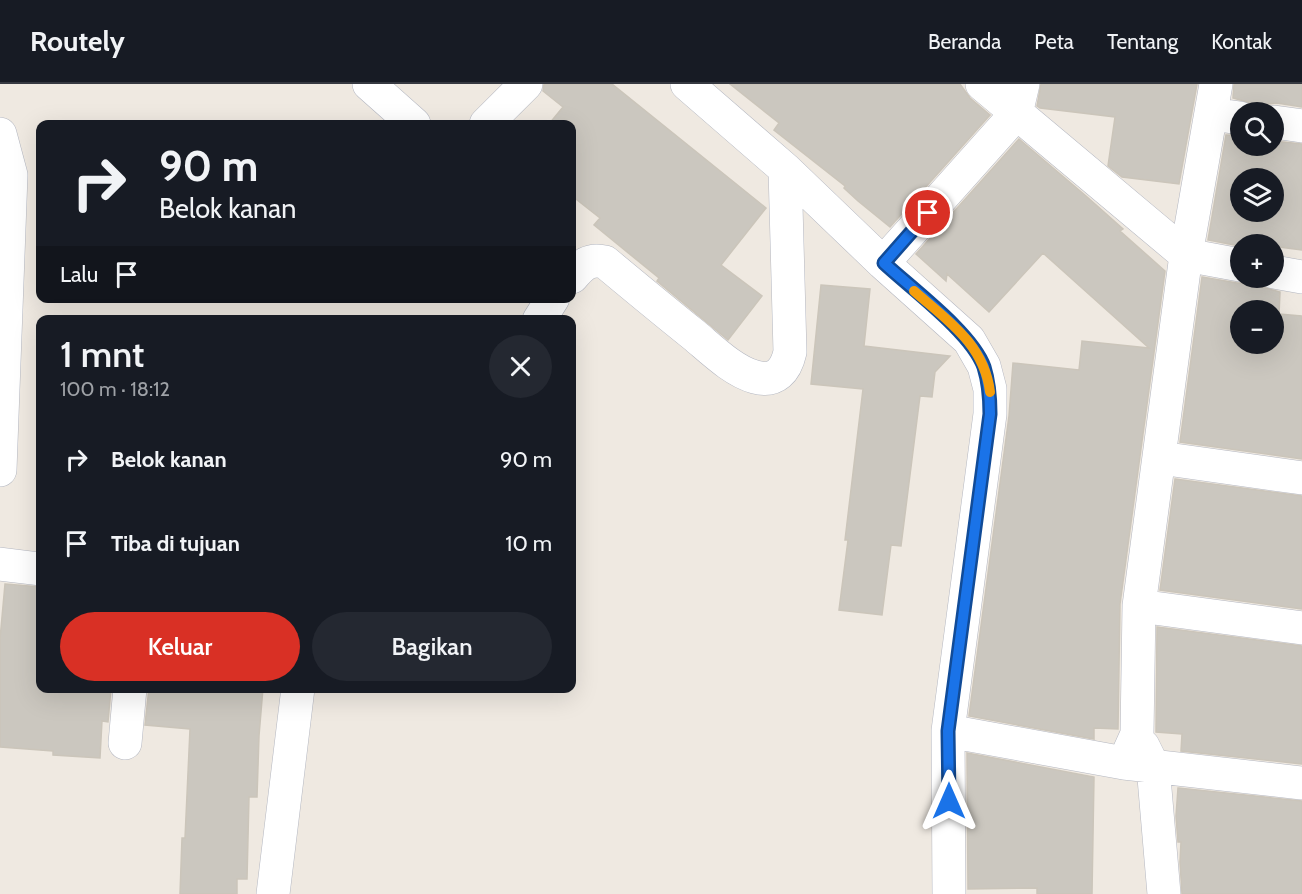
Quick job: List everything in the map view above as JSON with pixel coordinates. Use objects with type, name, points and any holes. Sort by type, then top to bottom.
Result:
[{"type":"street","points":[[369,84],[410,120]]},
{"type":"street","points":[[490,120],[526,84]]},
{"type":"street","points":[[687,84],[785,169],[969,340],[984,366],[990,389],[990,414],[948,731],[949,894]]},
{"type":"street","points":[[982,84],[1019,99],[1186,255],[1230,263]]},
{"type":"street","points":[[884,263],[1019,99]]},
{"type":"street","points":[[1164,894],[1138,754],[1139,606],[1186,255],[1222,105]]},
{"type":"street","points":[[1284,123],[1302,126]]},
{"type":"street","points":[[0,134],[11,175],[0,470]]},
{"type":"street","points":[[576,273],[587,262],[595,260],[605,262],[741,371],[756,377],[769,378],[779,374],[787,365],[790,352],[785,169]]},
{"type":"street","points":[[1284,274],[1302,277]]},
{"type":"street","points":[[1160,458],[1302,478]]},
{"type":"street","points":[[0,564],[36,568]]},
{"type":"street","points":[[1139,606],[1302,628]]},
{"type":"street","points":[[125,743],[130,693]]},
{"type":"street","points":[[273,894],[297,693]]},
{"type":"street","points":[[948,731],[1138,754],[1302,783]]},
{"type":"building","points":[[544,84],[612,84],[766,208],[721,265],[762,296],[728,340],[657,281],[659,278],[594,225],[600,218],[576,199],[576,120],[552,120],[563,107],[543,91]]},
{"type":"building","points":[[730,84],[960,84],[970,98],[990,115],[890,227],[858,201],[844,188],[845,186],[774,130],[779,123]]},
{"type":"building","points":[[1041,84],[1197,84],[1179,184],[1122,177],[1108,166],[1115,117],[1040,108],[1037,106]]},
{"type":"building","points":[[1234,84],[1302,84],[1302,107],[1284,104],[1284,102],[1247,102],[1233,98]]},
{"type":"building","points":[[1226,135],[1230,135],[1230,156],[1284,156],[1284,142],[1302,144],[1302,250],[1284,248],[1284,234],[1230,234],[1230,244],[1208,240]]},
{"type":"building","points":[[1019,139],[1123,229],[1120,231],[1165,271],[1120,604],[1118,729],[1094,728],[1094,739],[969,716],[1009,416],[1013,363],[1079,370],[1082,341],[1149,348],[1043,253],[989,312],[947,274],[946,281],[916,254]]},
{"type":"building","points":[[1202,277],[1230,282],[1230,288],[1266,288],[1280,292],[1280,300],[1230,300],[1230,354],[1284,354],[1284,314],[1302,316],[1302,459],[1180,442]]},
{"type":"building","points":[[821,285],[870,289],[864,346],[950,356],[935,372],[932,397],[920,396],[901,546],[891,545],[882,615],[839,610],[863,389],[811,384]]},
{"type":"building","points":[[1175,479],[1302,496],[1302,609],[1160,590]]},
{"type":"building","points":[[5,584],[36,587],[36,693],[111,693],[108,722],[102,721],[100,758],[53,755],[53,751],[0,747],[0,639]]},
{"type":"building","points":[[1157,627],[1302,646],[1302,764],[1181,751],[1182,734],[1156,732]]},
{"type":"building","points":[[148,693],[263,693],[257,797],[249,797],[247,879],[237,879],[237,894],[180,894],[190,729],[145,725]]},
{"type":"building","points":[[967,753],[1094,777],[1092,894],[1037,894],[1037,888],[968,889]]},
{"type":"building","points":[[1178,788],[1302,801],[1302,894],[1182,894],[1181,842],[1178,842],[1176,816]]},
{"type":"slow traffic","points":[[914,291],[969,340],[984,366],[990,392]]},
{"type":"route","points":[[928,213],[884,263],[969,340],[984,366],[990,389],[990,414],[948,731],[949,801]]}]
